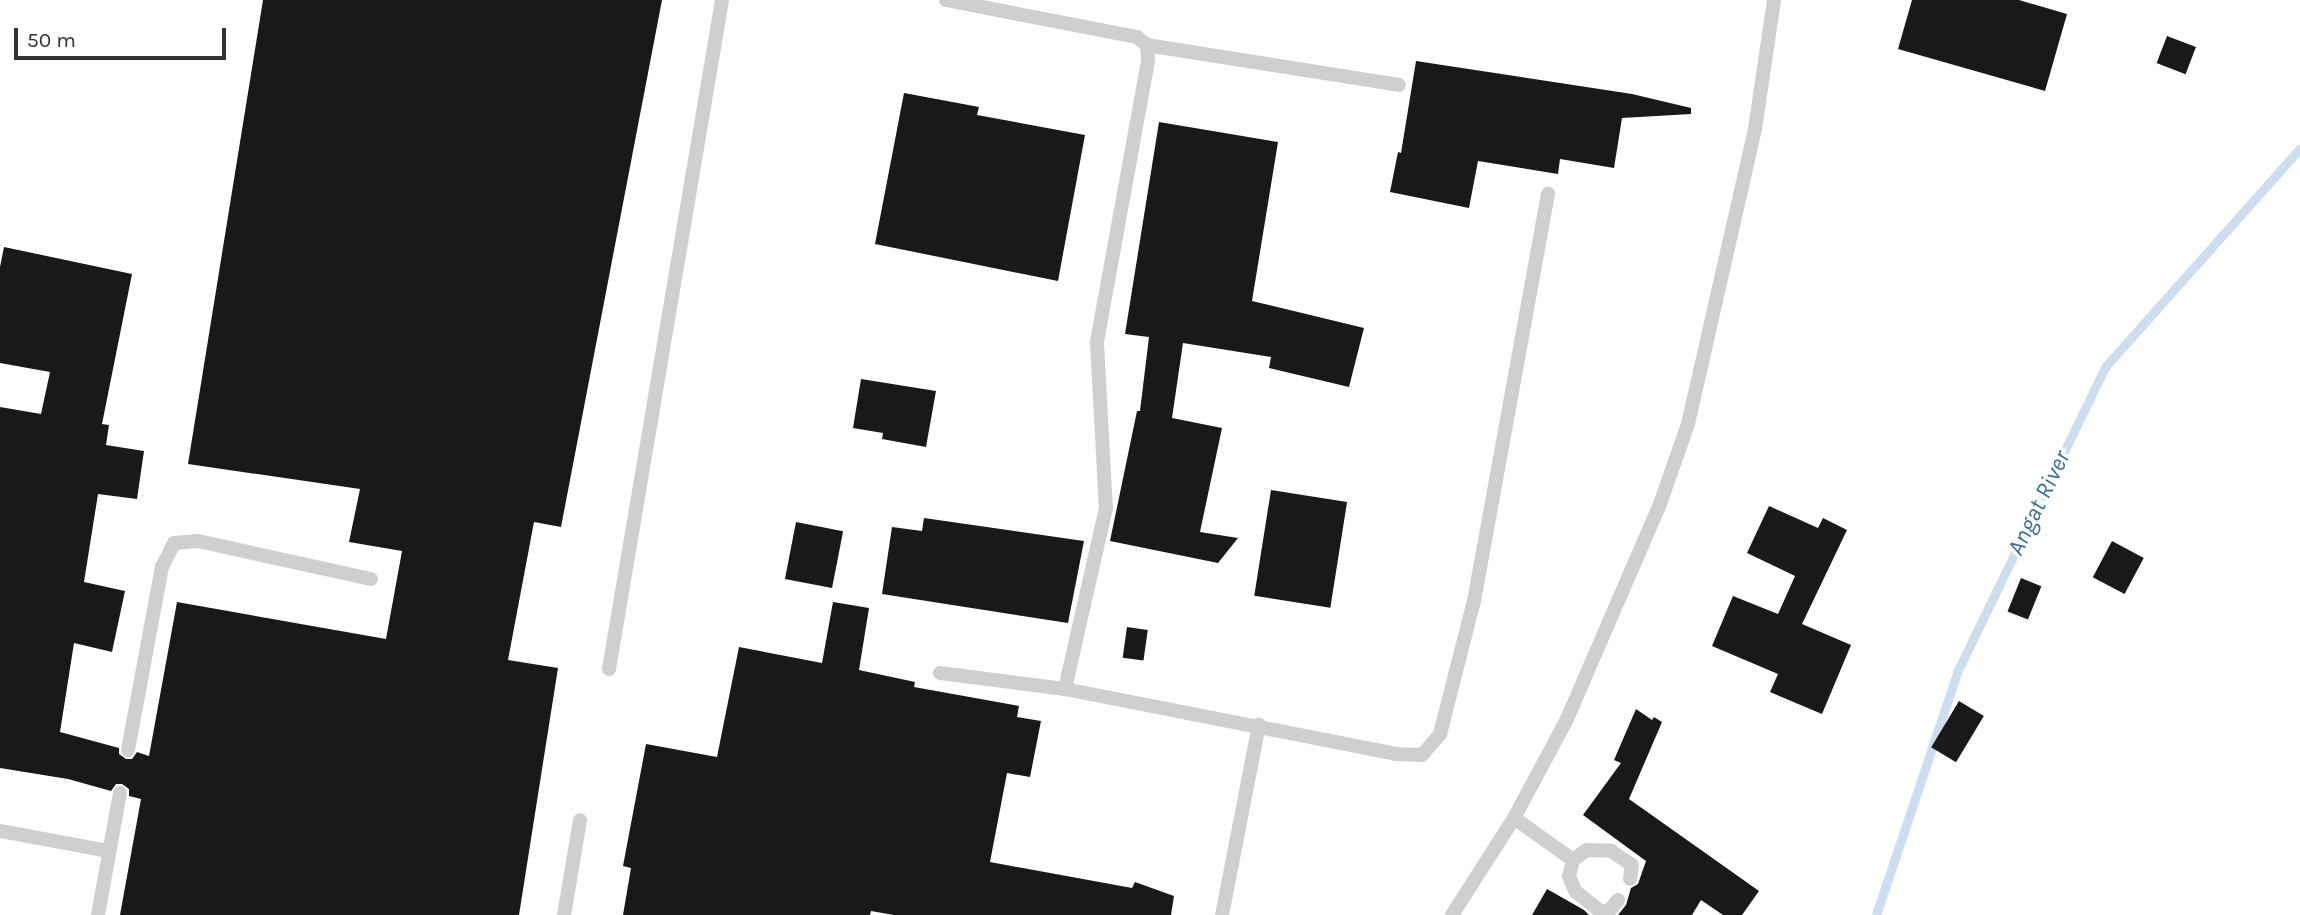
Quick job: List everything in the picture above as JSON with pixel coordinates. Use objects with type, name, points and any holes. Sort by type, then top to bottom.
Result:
[{"type":"lane","points":[[609,669],[722,0]]},
{"type":"lane","points":[[946,0],[1137,37],[1147,45],[1399,85]]},
{"type":"lane","points":[[1452,915],[1514,818],[1567,719],[1660,504],[1688,424],[1755,129],[1774,0]]},
{"type":"lane","points":[[1065,689],[1105,508],[1097,343],[1148,61],[1147,45]]},
{"type":"lane","points":[[940,673],[1065,689],[1259,725],[1395,754],[1422,755],[1440,734],[1474,601],[1548,194]]},
{"type":"lane","points":[[128,750],[162,566],[174,543],[198,541],[371,579]]},
{"type":"lane","points":[[1222,915],[1259,725]]},
{"type":"lane","points":[[98,915],[120,793]]},
{"type":"lane","points":[[1514,818],[1573,860]]},
{"type":"lane","points":[[564,915],[580,820]]},
{"type":"lane","points":[[0,831],[109,851]]},
{"type":"lane","points":[[1618,900],[1610,910],[1601,912],[1575,891],[1569,876],[1573,860],[1587,850],[1611,851],[1632,866],[1630,878]]},
{"type":"building","points":[[263,0],[662,0],[561,527],[534,522],[508,660],[558,668],[519,915],[120,915],[141,799],[129,796],[129,789],[122,784],[116,784],[111,791],[68,779],[0,768],[0,407],[41,414],[50,372],[0,363],[0,267],[4,247],[132,274],[102,424],[109,425],[106,445],[144,451],[137,499],[98,494],[84,582],[125,591],[112,652],[74,643],[60,732],[119,748],[119,754],[126,759],[132,759],[137,752],[149,756],[177,602],[386,639],[402,551],[349,542],[360,489],[188,464]]},
{"type":"building","points":[[1912,0],[2019,0],[2067,14],[2045,91],[1898,49]]},
{"type":"building","points":[[2167,36],[2196,47],[2186,74],[2157,63]]},
{"type":"building","points":[[1416,61],[1632,94],[1691,108],[1691,114],[1622,118],[1614,168],[1560,159],[1558,174],[1478,161],[1469,208],[1390,192],[1398,152],[1401,153]]},
{"type":"building","points":[[904,93],[979,107],[977,115],[1085,135],[1058,281],[875,244]]},
{"type":"building","points":[[1159,122],[1278,142],[1252,301],[1364,328],[1349,387],[1269,368],[1271,357],[1183,343],[1172,418],[1222,428],[1200,532],[1238,538],[1218,563],[1110,541],[1137,411],[1140,411],[1149,337],[1125,334]]},
{"type":"building","points":[[861,379],[936,391],[926,447],[882,439],[883,433],[853,428]]},
{"type":"building","points":[[1271,490],[1347,502],[1330,608],[1254,596]]},
{"type":"building","points":[[1769,506],[1818,528],[1823,518],[1847,530],[1802,624],[1851,645],[1822,714],[1770,692],[1778,674],[1712,646],[1733,596],[1778,614],[1795,576],[1747,553]]},
{"type":"building","points":[[924,518],[1084,541],[1068,623],[882,594],[892,527],[922,531]]},
{"type":"building","points":[[796,522],[843,531],[832,588],[785,579]]},
{"type":"building","points":[[2112,541],[2144,558],[2125,594],[2093,577]]},
{"type":"building","points":[[2021,578],[2041,586],[2028,620],[2008,611]]},
{"type":"building","points":[[833,602],[869,608],[859,670],[915,682],[914,687],[1019,706],[1017,717],[1041,721],[1030,777],[1007,773],[990,862],[1132,888],[1135,882],[1174,896],[1171,915],[894,915],[871,911],[870,915],[623,915],[631,868],[623,866],[646,744],[717,757],[739,647],[822,663]]},
{"type":"building","points":[[1127,627],[1148,630],[1143,661],[1123,658]]},
{"type":"building","points":[[1959,701],[1984,716],[1956,762],[1931,747]]},
{"type":"building","points":[[1636,709],[1652,720],[1654,717],[1662,722],[1629,799],[1759,891],[1742,915],[1723,915],[1701,900],[1692,915],[1618,915],[1626,905],[1631,888],[1638,884],[1646,861],[1583,815],[1621,763],[1614,760]]},
{"type":"building","points":[[1547,889],[1584,910],[1589,915],[1532,915]]},
{"type":"waterway","name":"Angat River","points":[[1876,915],[1958,670],[2105,367],[2300,148]]}]
